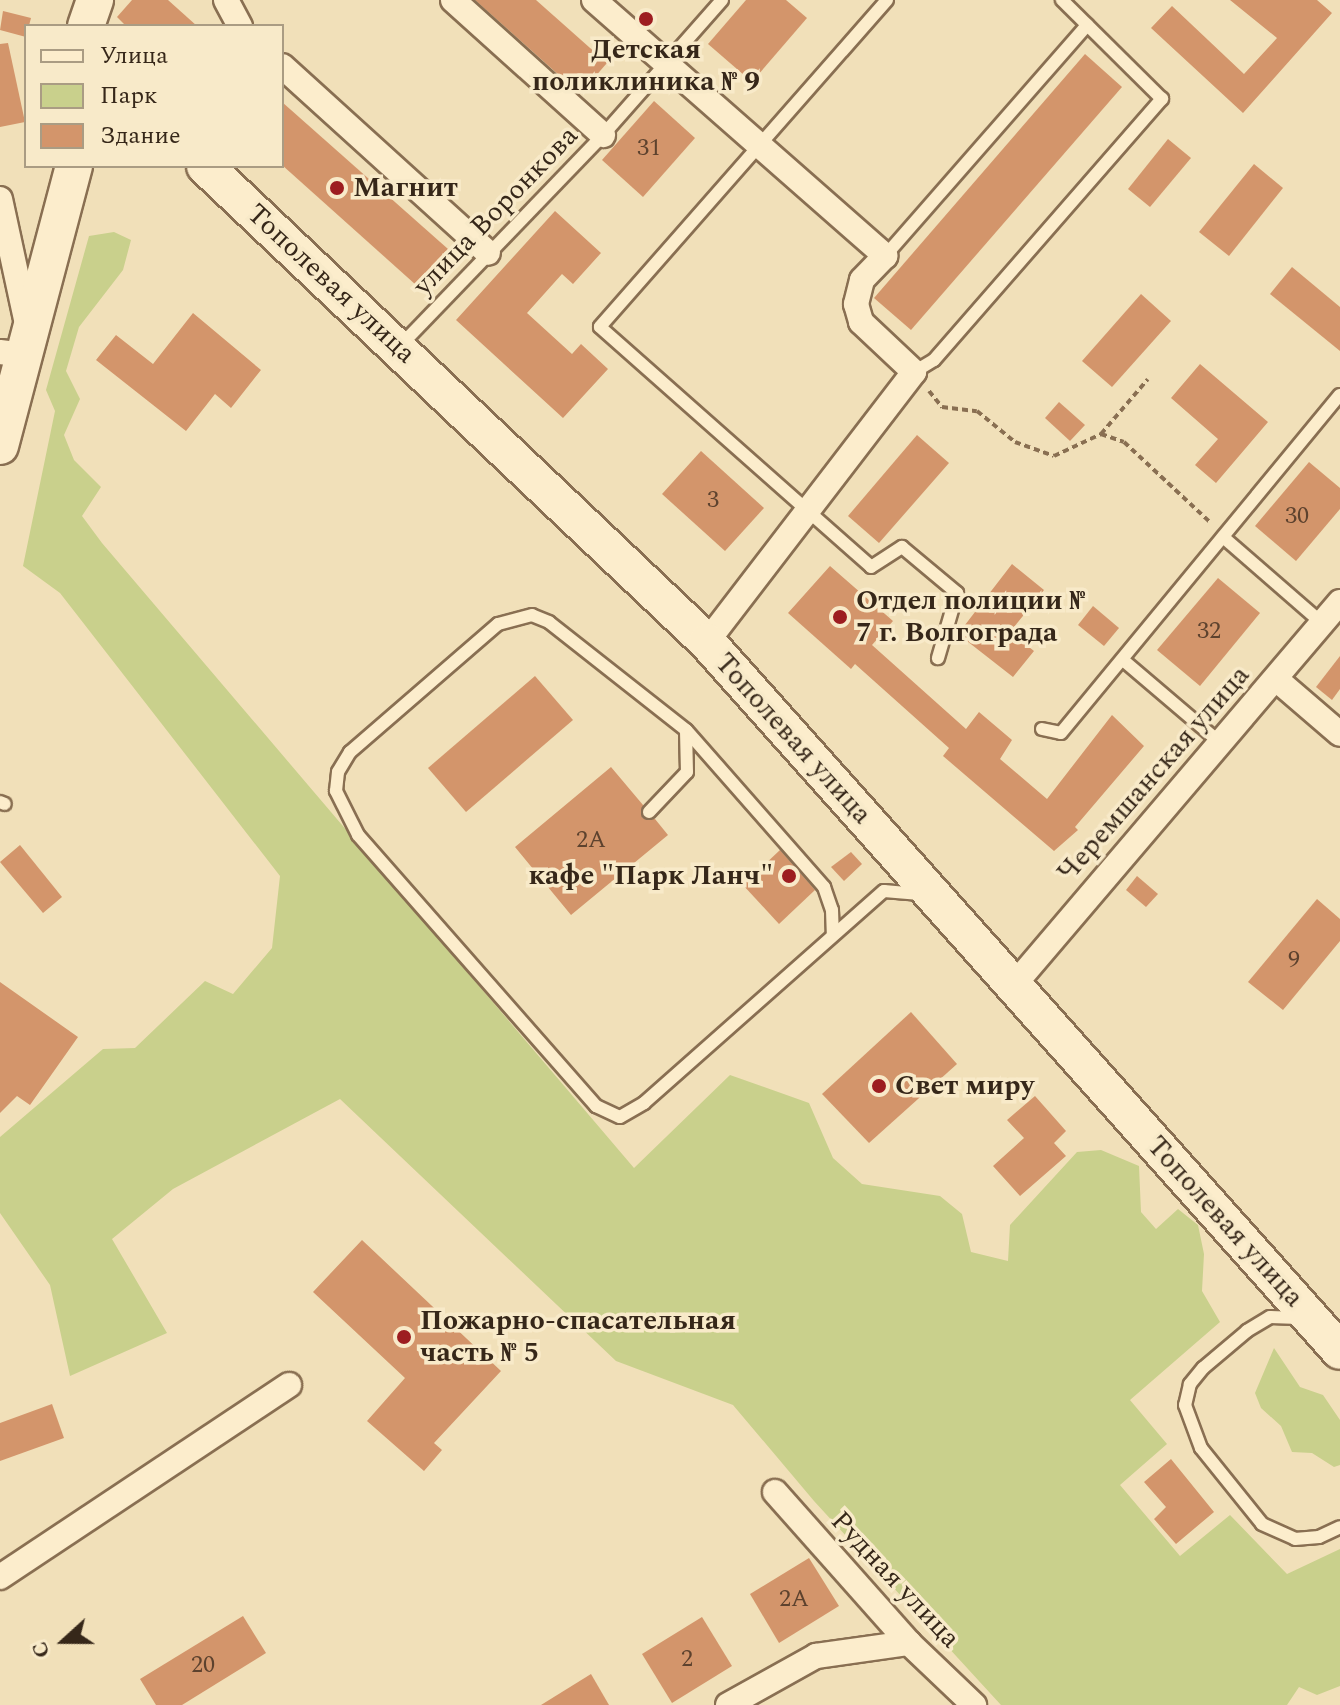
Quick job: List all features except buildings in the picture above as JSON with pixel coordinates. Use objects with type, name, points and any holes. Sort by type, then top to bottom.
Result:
[{"type":"main road","points":[[87,24],[95,0]]},
{"type":"main road","points":[[0,446],[18,347],[73,168]]},
{"type":"main road","name":"Тополевая улица","points":[[207,168],[707,642],[1340,1351]]},
{"type":"street","points":[[226,0],[239,24]]},
{"type":"street","points":[[453,0],[603,135]]},
{"type":"street","points":[[594,0],[760,142],[885,256],[862,280],[856,304],[861,322],[914,372],[707,642]]},
{"type":"street","points":[[284,68],[488,253]]},
{"type":"street","points":[[0,199],[18,347]]},
{"type":"street","name":"Черемшанская улица","points":[[1014,985],[1217,740],[1276,679],[1340,602]]},
{"type":"street","points":[[1276,679],[1340,734]]},
{"type":"street","points":[[0,1577],[289,1385]]},
{"type":"street","name":"Рудная улица","points":[[775,1492],[909,1643],[974,1705]]},
{"type":"street","points":[[728,1705],[816,1656],[909,1643]]},
{"type":"lane","name":"улица Воронкова","points":[[399,348],[603,135],[722,0]]},
{"type":"lane","points":[[887,0],[600,327],[805,513],[871,567],[902,547],[957,593],[938,658]]},
{"type":"lane","points":[[914,372],[934,360],[1162,99],[1062,0]]},
{"type":"lane","points":[[885,256],[1087,25]]},
{"type":"lane","points":[[1042,729],[1061,733],[1340,395]]},
{"type":"lane","points":[[1223,537],[1322,623]]},
{"type":"lane","points":[[833,935],[824,887],[686,730],[549,622],[515,616],[498,624],[350,752],[338,772],[336,791],[358,835],[608,1115],[620,1117],[644,1103],[884,891],[931,895]]},
{"type":"lane","points":[[1123,660],[1217,740]]},
{"type":"lane","points":[[649,812],[687,772],[686,730]]},
{"type":"lane","points":[[1313,1321],[1289,1315],[1270,1317],[1247,1331],[1203,1368],[1190,1384],[1185,1405],[1201,1448],[1262,1524],[1295,1539],[1319,1537],[1340,1527]]},
{"type":"path","points":[[914,372],[942,407],[977,411],[1015,442],[1054,456],[1101,434],[1148,379]]},
{"type":"path","points":[[1101,434],[1124,442],[1223,537]]},
{"type":"green space","points":[[114,232],[131,240],[123,270],[79,327],[66,371],[80,399],[64,435],[74,460],[101,487],[82,516],[102,543],[634,1168],[730,1075],[809,1103],[833,1158],[862,1184],[940,1196],[962,1214],[971,1252],[1008,1261],[1010,1225],[1077,1152],[1101,1150],[1139,1166],[1141,1212],[1156,1229],[1178,1209],[1198,1225],[1204,1254],[1202,1291],[1220,1322],[1130,1400],[1167,1444],[1120,1485],[1180,1556],[1230,1515],[1287,1574],[1340,1549],[1340,1686],[1317,1695],[1299,1687],[1287,1705],[1001,1705],[814,1501],[733,1405],[616,1361],[340,1099],[173,1189],[112,1239],[167,1333],[70,1376],[50,1285],[0,1213],[0,1137],[103,1049],[135,1048],[205,981],[233,994],[272,948],[280,876],[60,593],[23,566],[55,411],[46,390],[89,236]]},
{"type":"green space","points":[[1274,1348],[1300,1387],[1323,1395],[1340,1420],[1340,1465],[1334,1467],[1312,1453],[1292,1452],[1281,1426],[1261,1408],[1255,1393]]},
{"type":"place","name":"Детская поликлиника № 9","points":[[646,19]]},
{"type":"place","name":"Магнит","points":[[337,188]]},
{"type":"place","name":"Отдел полиции № 7 г. Волгограда","points":[[840,617]]},
{"type":"place","name":"кафе \"Парк Ланч\"","points":[[789,876]]},
{"type":"place","name":"Свет миру","points":[[879,1086]]},
{"type":"place","name":"Пожарно-спасательная часть № 5","points":[[404,1337]]}]
